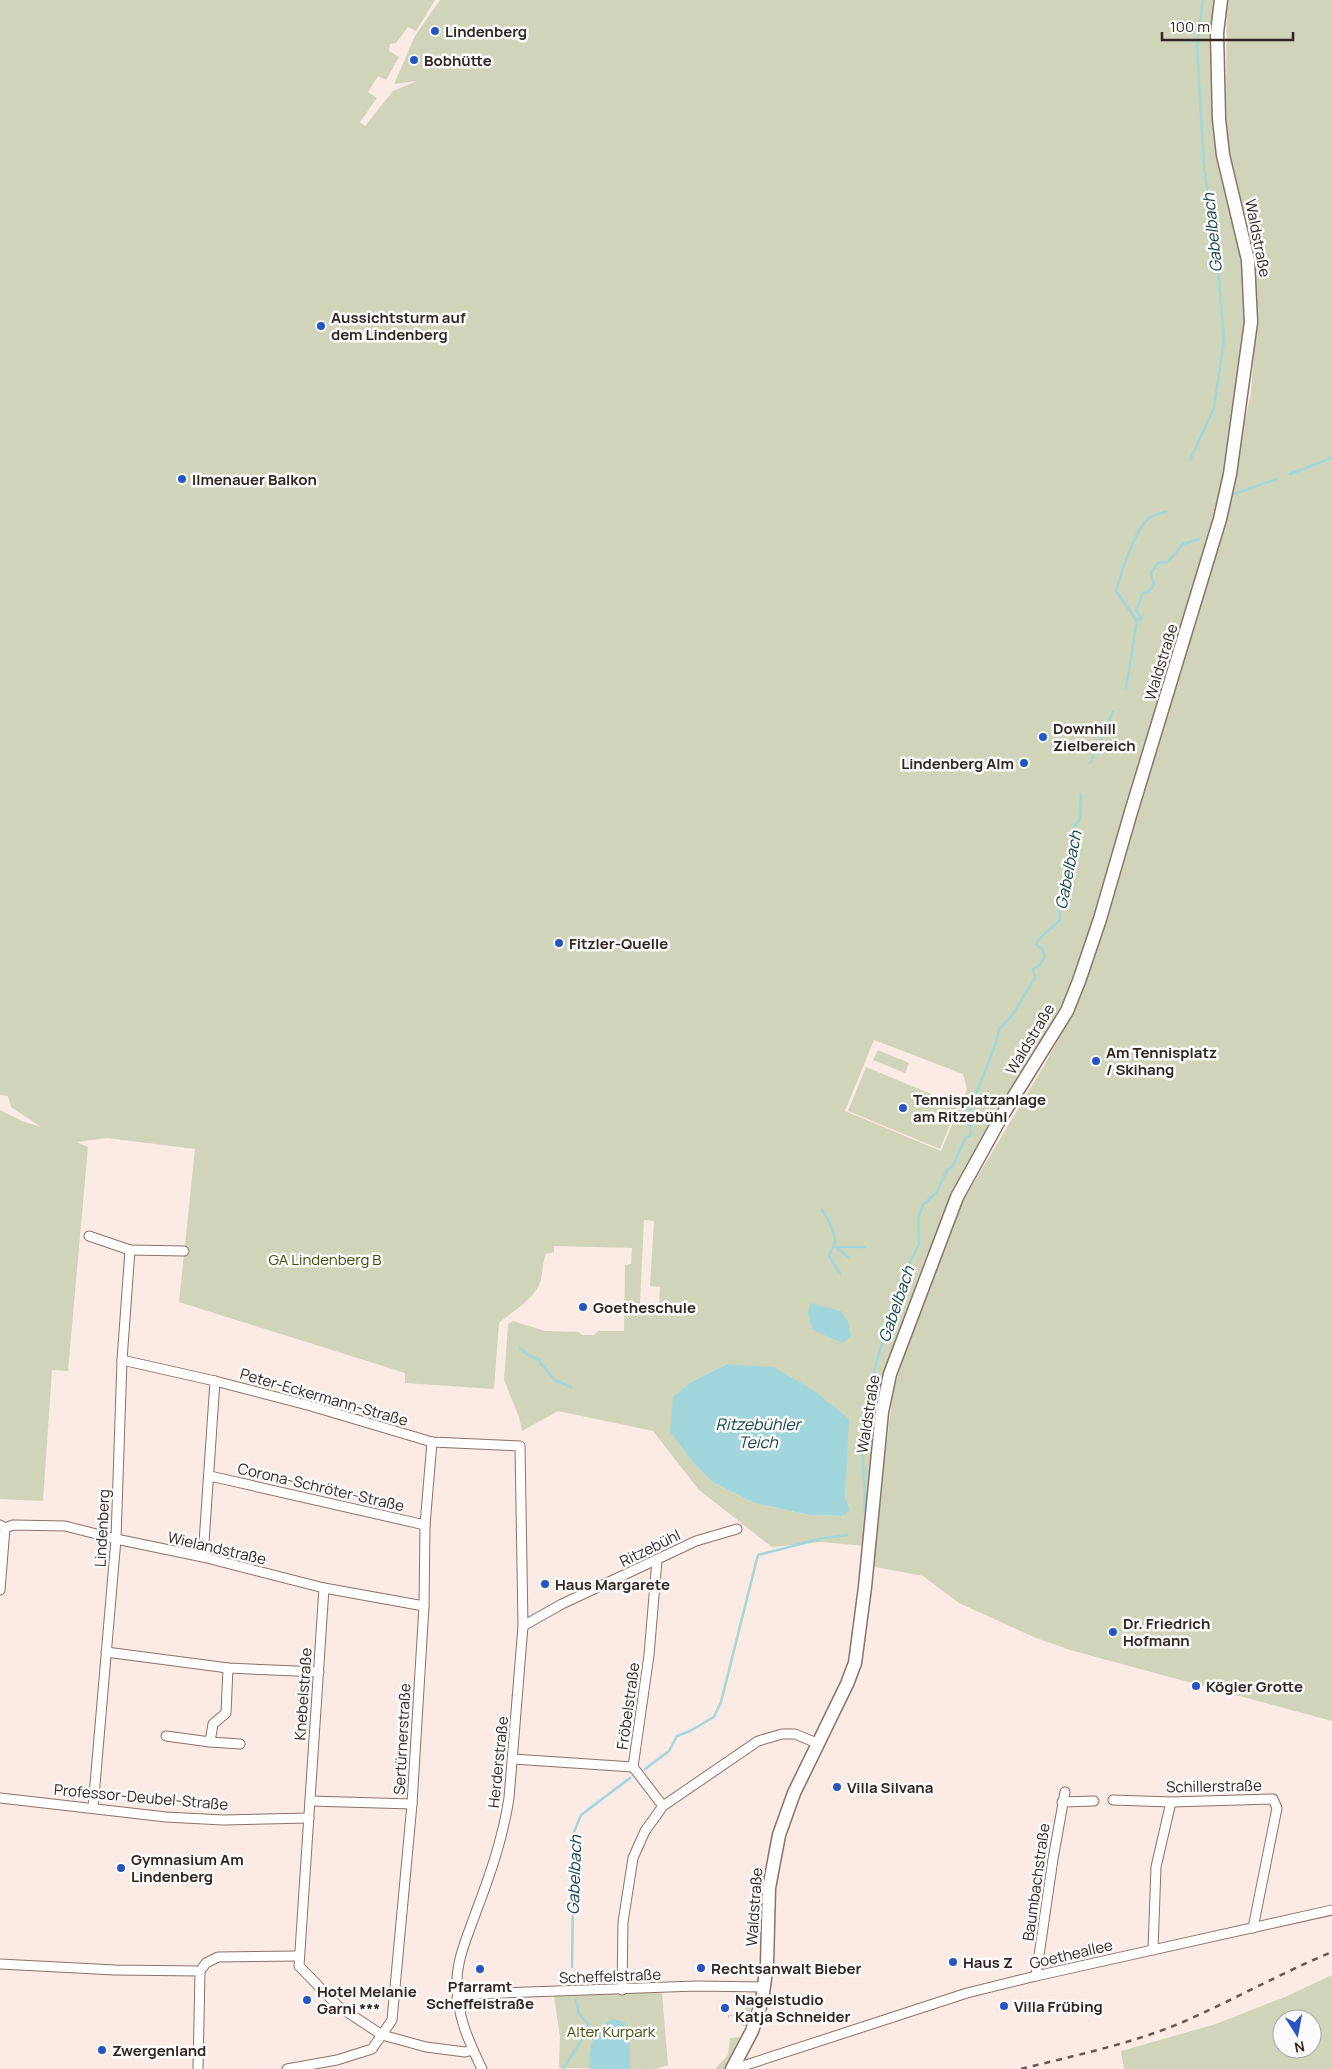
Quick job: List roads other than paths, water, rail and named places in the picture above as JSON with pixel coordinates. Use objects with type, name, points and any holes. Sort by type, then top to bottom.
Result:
[{"type":"street","name":"Waldstraße","points":[[733,2067],[752,2031],[765,1987],[769,1888],[774,1857],[788,1807],[847,1684],[858,1644],[882,1412],[890,1374],[957,1197],[1000,1119],[1067,1012],[1079,981],[1100,919],[1220,519],[1230,474],[1251,322],[1248,260],[1223,155],[1219,119],[1217,33],[1221,0]]},
{"type":"street","points":[[89,1236],[130,1250],[184,1251]]},
{"type":"street","name":"Lindenberg","points":[[93,1808],[116,1539],[122,1360],[130,1250]]},
{"type":"street","name":"Peter-Eckermann-Straße","points":[[122,1360],[215,1380],[312,1406],[432,1442],[520,1446]]},
{"type":"street","points":[[203,1557],[210,1476],[215,1380]]},
{"type":"street","name":"Sertürnerstraße","points":[[287,2069],[358,2055],[372,2049],[392,2020],[412,1804],[424,1606],[425,1525],[432,1442]]},
{"type":"street","name":"Herderstraße","points":[[482,2069],[459,2012],[457,1998],[458,1968],[505,1826],[513,1758],[523,1626],[520,1446]]},
{"type":"street","name":"Corona-Schröter-Straße","points":[[210,1476],[425,1525]]},
{"type":"street","name":"Wielandstraße","points":[[2,1527],[13,1525],[65,1526],[116,1539],[203,1557],[324,1588],[424,1606]]},
{"type":"street","points":[[0,1590],[2,1527]]},
{"type":"street","name":"Ritzebühl","points":[[523,1626],[562,1604],[696,1541],[737,1529]]},
{"type":"street","name":"Fröbelstraße","points":[[513,1758],[633,1767],[649,1655],[658,1560]]},
{"type":"street","name":"Knebelstraße","points":[[299,1956],[324,1588]]},
{"type":"street","points":[[106,1652],[228,1668],[319,1672]]},
{"type":"street","points":[[210,1742],[213,1724],[226,1714],[228,1668]]},
{"type":"street","points":[[622,1990],[623,1922],[633,1858],[645,1831],[663,1806],[758,1741],[782,1734],[795,1734],[819,1744]]},
{"type":"street","points":[[166,1736],[240,1744]]},
{"type":"street","points":[[633,1767],[663,1806]]},
{"type":"street","name":"Baumbachstraße","points":[[1036,1976],[1065,1792]]},
{"type":"street","name":"Professor-Deubel-Straße","points":[[0,1798],[166,1817],[202,1819],[309,1818]]},
{"type":"street","name":"Schillerstraße","points":[[1113,1800],[1171,1802],[1273,1799],[1277,1808],[1254,1928]]},
{"type":"street","points":[[310,1801],[412,1804]]},
{"type":"street","points":[[1062,1802],[1094,1801]]},
{"type":"street","points":[[1153,1950],[1156,1867],[1171,1802]]},
{"type":"street","name":"Goetheallee","points":[[733,2067],[740,2067],[967,1993],[1332,1910]]},
{"type":"street","points":[[198,2069],[200,1971],[206,1963],[218,1958],[299,1956],[299,1966],[338,2006],[382,2035],[426,2047],[465,2052],[473,2050]]},
{"type":"street","points":[[0,1964],[115,1970],[200,1971]]},
{"type":"street","name":"Scheffelstraße","points":[[457,1998],[477,1994],[696,1986],[765,1987]]},
{"type":"water","points":[[810,1303],[841,1311],[848,1322],[851,1336],[842,1343],[812,1329],[808,1314]]},
{"type":"water","name":"Ritzebühler Teich","points":[[727,1364],[773,1367],[813,1390],[849,1419],[845,1498],[850,1510],[846,1513],[847,1516],[845,1514],[842,1516],[809,1515],[754,1503],[712,1482],[693,1462],[670,1432],[673,1397],[691,1382]]},
{"type":"water","points":[[614,2019],[624,2022],[628,2028],[630,2067],[629,2069],[591,2069],[589,2067],[589,2059],[594,2038],[607,2022]]},
{"type":"waterway","name":"Gabelbach","points":[[1190,460],[1214,408],[1224,340],[1219,280],[1204,166],[1197,46],[1203,0]]},
{"type":"waterway","points":[[1290,474],[1332,458]]},
{"type":"waterway","points":[[1234,494],[1277,479]]},
{"type":"waterway","name":"Gabelbach","points":[[1126,688],[1137,621],[1116,591],[1129,553],[1143,525],[1152,516],[1166,512]]},
{"type":"waterway","points":[[1137,621],[1141,618],[1136,610],[1143,593],[1148,592],[1154,585],[1151,573],[1158,563],[1168,562],[1183,544],[1199,539]]},
{"type":"waterway","name":"Gabelbach","points":[[1090,763],[1113,712]]},
{"type":"waterway","name":"Gabelbach","points":[[864,1512],[865,1494],[861,1432],[875,1367],[903,1275],[919,1245],[918,1218],[923,1205],[936,1193],[947,1170],[953,1166],[965,1138],[971,1135],[968,1115],[996,1043],[999,1029],[1011,1017],[1035,978],[1033,969],[1039,966],[1045,957],[1042,949],[1036,944],[1060,920],[1059,903],[1063,895],[1073,851],[1071,838],[1074,827],[1080,819],[1081,794]]},
{"type":"waterway","points":[[822,1210],[835,1238],[829,1256],[840,1274]]},
{"type":"waterway","points":[[833,1247],[865,1247]]},
{"type":"waterway","points":[[838,1249],[848,1257]]},
{"type":"waterway","points":[[520,1348],[527,1354],[540,1360],[540,1363],[555,1380],[571,1387]]},
{"type":"waterway","name":"Gabelbach","points":[[645,1769],[669,1751],[677,1736],[714,1717],[721,1702],[758,1555],[820,1539],[847,1535]]},
{"type":"waterway","name":"Gabelbach","points":[[572,1967],[574,1832],[581,1815],[630,1778]]},
{"type":"waterway","name":"Gabelbach","points":[[563,2069],[589,2025],[579,2014],[576,1999]]},
{"type":"railway","points":[[1021,2069],[1163,2030],[1202,2014],[1332,1952]]},
{"type":"place","name":"Lindenberg","points":[[435,31]]},
{"type":"place","name":"Bobhütte","points":[[414,60]]},
{"type":"place","name":"Aussichtsturm auf dem Lindenberg","points":[[321,326]]},
{"type":"place","name":"Ilmenauer Balkon","points":[[182,479]]},
{"type":"place","name":"Downhill Zielbereich","points":[[1043,737]]},
{"type":"place","name":"Lindenberg Alm","points":[[1024,763]]},
{"type":"place","name":"Fitzler-Quelle","points":[[559,943]]},
{"type":"place","name":"Am Tennisplatz / Skihang","points":[[1096,1061]]},
{"type":"place","name":"Tennisplatzanlage am Ritzebühl","points":[[903,1108]]},
{"type":"place","name":"Goetheschule","points":[[583,1307]]},
{"type":"place","name":"Haus Margarete","points":[[545,1584]]},
{"type":"place","name":"Dr. Friedrich Hofmann","points":[[1113,1632]]},
{"type":"place","name":"Kögler Grotte","points":[[1196,1686]]},
{"type":"place","name":"Villa Silvana","points":[[837,1787]]},
{"type":"place","name":"Gymnasium Am Lindenberg","points":[[121,1868]]},
{"type":"place","name":"Haus Z","points":[[953,1962]]},
{"type":"place","name":"Rechtsanwalt Bieber","points":[[701,1968]]},
{"type":"place","name":"Pfarramt Scheffelstraße","points":[[480,1969]]},
{"type":"place","name":"Hotel Melanie Garni ***","points":[[307,2000]]},
{"type":"place","name":"Villa Frübing","points":[[1004,2006]]},
{"type":"place","name":"Nagelstudio Katja Schneider","points":[[725,2008]]},
{"type":"place","name":"Zwergenland","points":[[102,2050]]},
{"type":"park label","name":"GA Lindenberg B","points":[[325,1259]]},
{"type":"park label","name":"Alter Kurpark","points":[[611,2031]]}]
